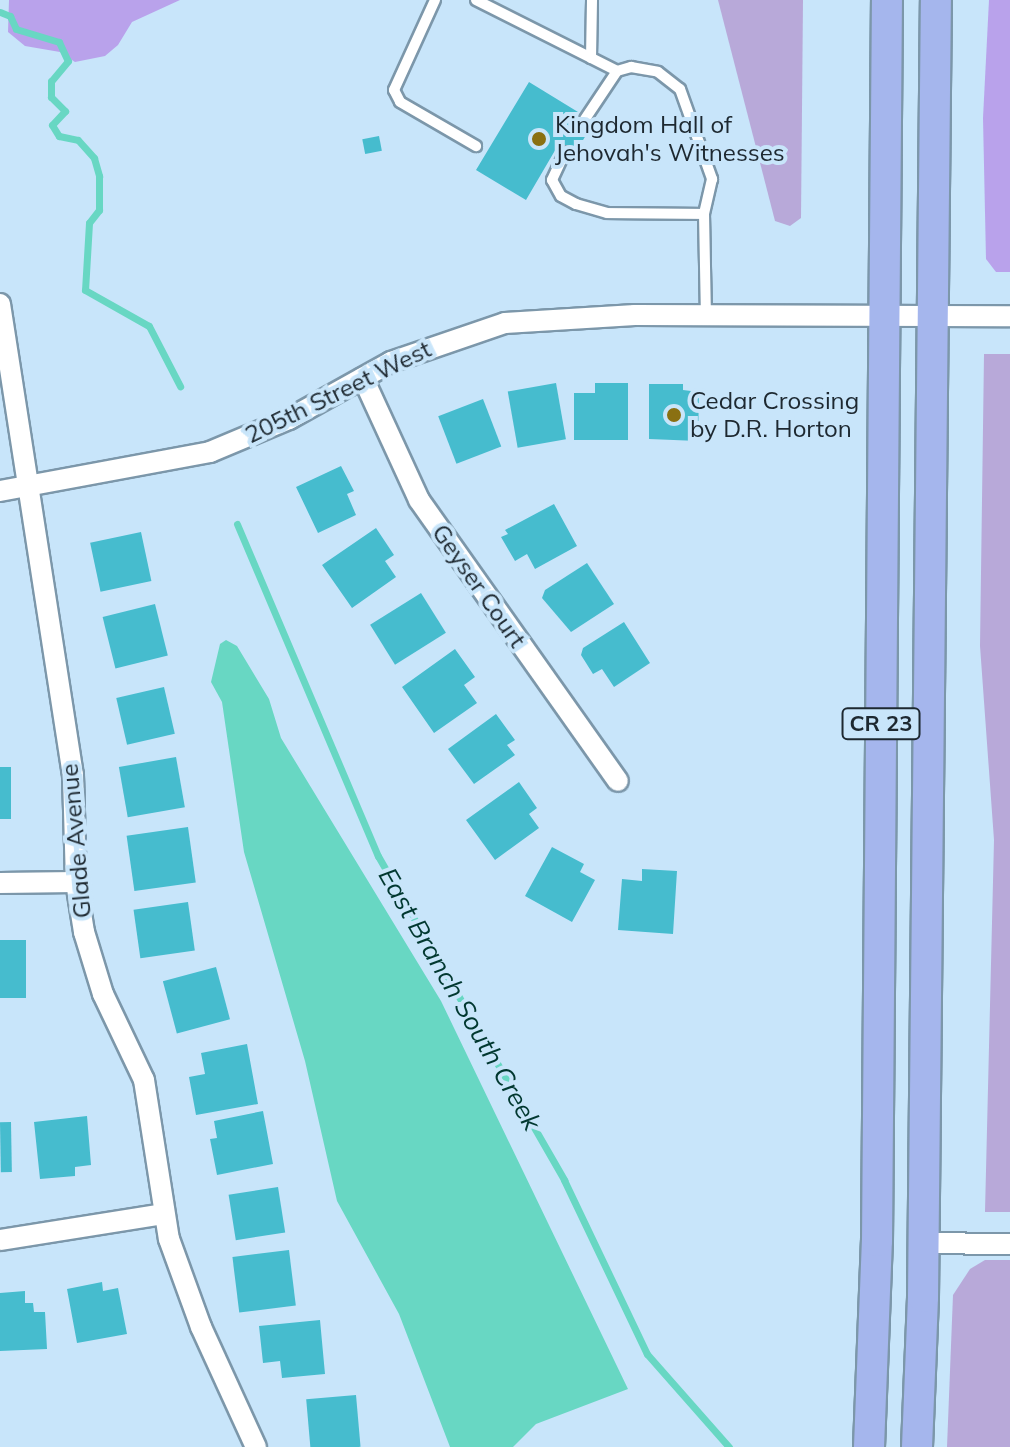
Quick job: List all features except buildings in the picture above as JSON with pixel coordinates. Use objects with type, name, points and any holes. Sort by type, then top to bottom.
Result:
[{"type":"main road","name":"CR 23","points":[[869,1447],[877,1241],[887,0]]},
{"type":"main road","name":"CR 23","points":[[917,1447],[923,1243],[936,0]]},
{"type":"street","name":"Glade Avenue","points":[[0,304],[25,487],[43,561],[73,775],[76,882],[92,964],[144,1080],[164,1214],[201,1327],[256,1447]]},
{"type":"street","name":"205th Street West","points":[[0,491],[210,452],[263,431],[422,349],[505,323],[574,316],[884,317]]},
{"type":"street","points":[[884,317],[1010,316]]},
{"type":"street","name":"Geyser Court","points":[[363,378],[419,500],[618,781]]},
{"type":"street","points":[[0,883],[76,882]]},
{"type":"street","points":[[0,1240],[164,1214]]},
{"type":"street","points":[[923,1243],[1010,1244]]},
{"type":"lane","points":[[435,0],[394,90],[400,102],[476,146]]},
{"type":"lane","points":[[476,0],[617,71]]},
{"type":"lane","points":[[591,58],[592,0]]},
{"type":"lane","points":[[581,125],[617,71],[631,67],[658,72],[680,89],[712,179],[704,214],[706,315]]},
{"type":"lane","points":[[565,152],[552,180],[561,196],[576,204],[607,213],[704,214]]},
{"type":"shaded area","points":[[9,0],[180,0],[132,22],[118,45],[105,56],[75,62],[60,52],[25,46],[8,32]]},
{"type":"shaded area","points":[[718,0],[803,0],[801,218],[790,226],[775,221]]},
{"type":"shaded area","points":[[989,0],[1010,0],[1010,272],[996,272],[986,259],[983,118]]},
{"type":"shaded area","points":[[984,354],[1010,354],[1010,1212],[985,1212],[994,840],[980,646]]},
{"type":"shaded area","points":[[226,640],[237,646],[269,699],[281,738],[441,1001],[628,1389],[536,1424],[513,1447],[450,1447],[399,1314],[337,1201],[305,1061],[244,852],[222,702],[211,682],[220,644]]},
{"type":"shaded area","points":[[985,1260],[1010,1260],[1010,1447],[947,1447],[953,1295],[970,1269]]},
{"type":"waterway","name":"East Branch South Creek","points":[[0,12],[10,16],[16,29],[59,42],[68,61],[51,81],[51,97],[65,111],[52,125],[59,136],[78,140],[94,158],[99,176],[99,210],[89,223],[85,290],[149,326],[180,386]]},
{"type":"waterway","name":"East Branch South Creek","points":[[237,524],[378,856],[564,1180],[647,1354],[729,1447]]},
{"type":"place","name":"Kingdom Hall of Jehovah's Witnesses","points":[[539,139]]},
{"type":"place","name":"Cedar Crossing by D.R. Horton","points":[[674,415]]}]
